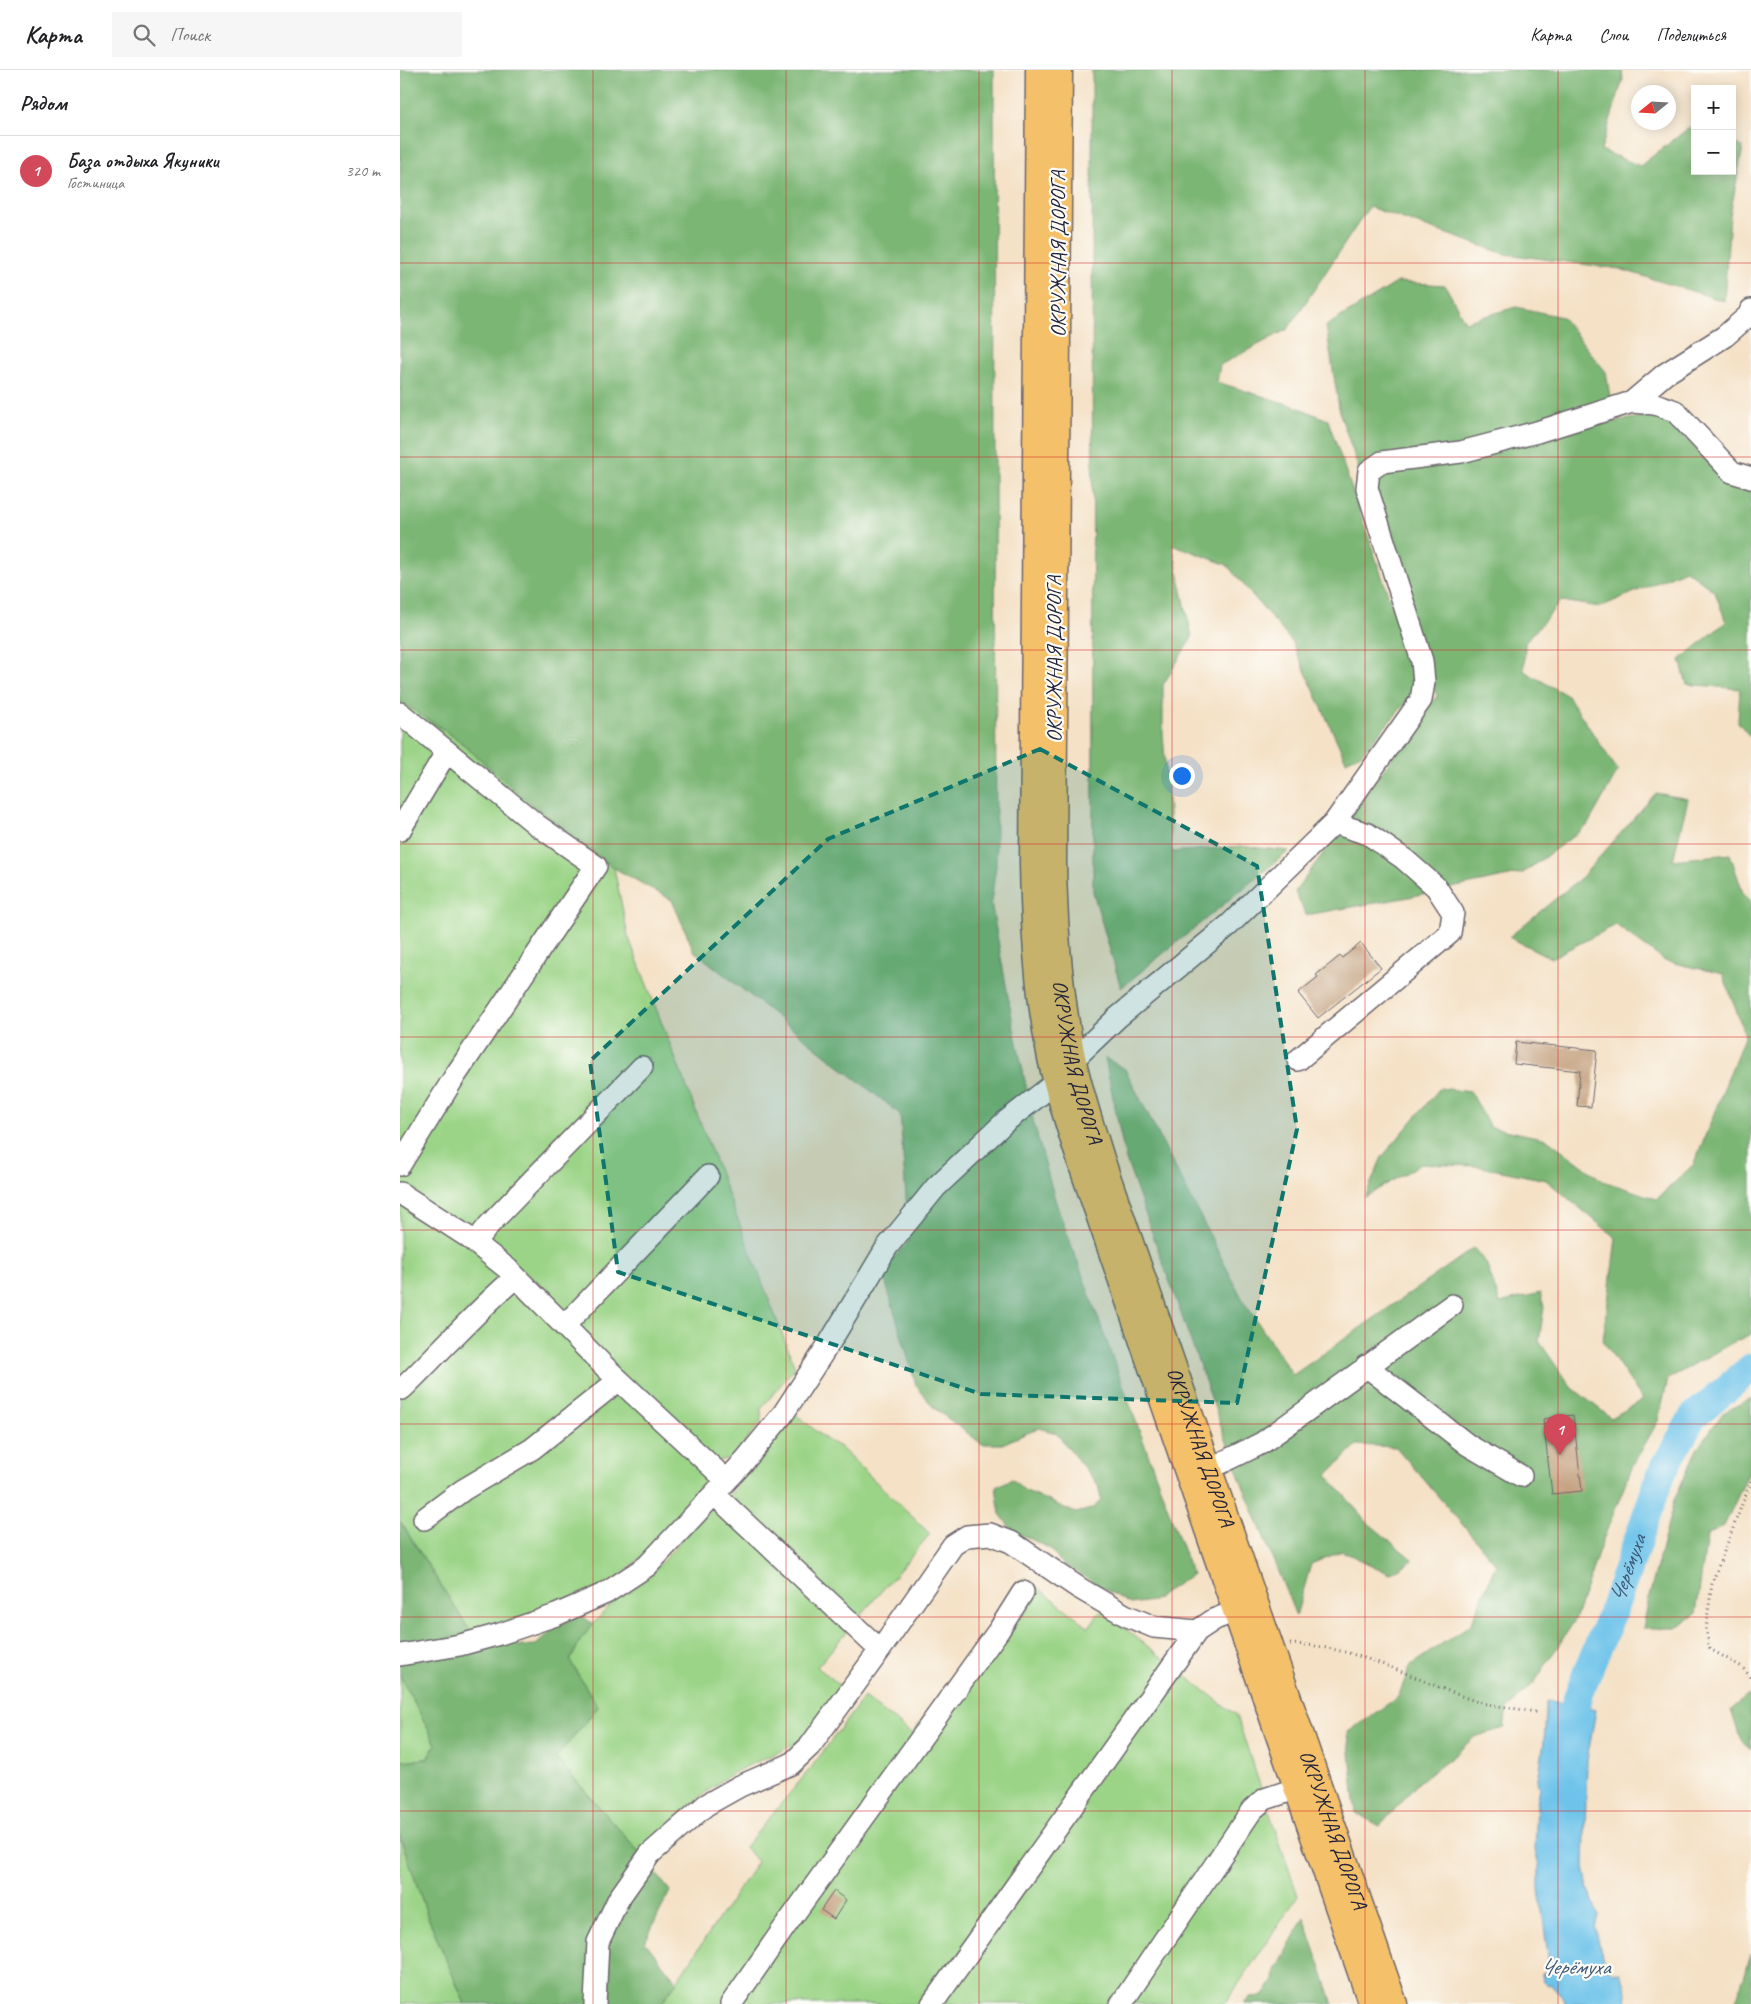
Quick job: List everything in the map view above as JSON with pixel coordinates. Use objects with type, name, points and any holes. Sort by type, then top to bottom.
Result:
[{"type":"main road","name":"ОКРУЖНАЯ ДОРОГА","points":[[1039,70],[1033,882],[1039,980],[1050,1050],[1083,1168],[1372,2004]]},
{"type":"main road","name":"ОКРУЖНАЯ ДОРОГА","points":[[1059,70],[1053,863],[1054,909],[1060,978],[1073,1060],[1102,1162],[1394,2004]]},
{"type":"street","points":[[1632,402],[1665,374],[1725,336],[1748,316],[1751,310]]},
{"type":"street","points":[[400,1655],[460,1645],[500,1634],[590,1601],[628,1580],[648,1566],[783,1414],[798,1393],[897,1233],[936,1187],[1026,1105],[1050,1087],[1073,1060],[1117,1018],[1229,925],[1334,823],[1421,700],[1424,682],[1422,661],[1367,488],[1369,471],[1382,462],[1461,452],[1537,432],[1632,402],[1655,404],[1675,411],[1732,472],[1751,478]]},
{"type":"street","points":[[400,713],[537,825],[596,866],[455,1076],[400,1165]]},
{"type":"street","points":[[400,830],[447,751]]},
{"type":"street","points":[[1298,1060],[1450,933],[1452,913],[1436,887],[1404,859],[1368,834],[1334,823]]},
{"type":"street","points":[[475,1243],[496,1218],[642,1066]]},
{"type":"street","points":[[564,1326],[708,1176]]},
{"type":"street","points":[[401,1196],[475,1243],[516,1277],[619,1380],[720,1487],[880,1650]]},
{"type":"street","points":[[402,1388],[447,1346],[498,1292],[516,1277]]},
{"type":"street","points":[[1209,1470],[1262,1444],[1366,1366],[1452,1305]]},
{"type":"street","points":[[1366,1366],[1468,1445],[1521,1476]]},
{"type":"street","points":[[424,1519],[463,1490],[532,1449],[619,1380]]},
{"type":"street","points":[[595,2004],[598,1942],[619,1898],[650,1854],[706,1805],[740,1786],[792,1764],[810,1746],[953,1545],[968,1536],[990,1534],[1012,1542],[1125,1615],[1154,1627],[1197,1630]]},
{"type":"street","points":[[731,2004],[800,1904],[999,1630],[1023,1592]]},
{"type":"street","points":[[932,2004],[1171,1664],[1197,1630],[1237,1611]]},
{"type":"street","points":[[1121,2004],[1252,1810],[1265,1799],[1298,1788]]},
{"type":"path","points":[[1751,1481],[1712,1583],[1706,1629],[1710,1649],[1742,1667],[1751,1677]]},
{"type":"path","points":[[1269,1644],[1308,1644],[1346,1652],[1478,1702],[1539,1713]]},
{"type":"highlighted area","points":[[1040,749],[1257,866],[1297,1129],[1237,1403],[981,1394],[618,1272],[590,1061],[828,839]]},
{"type":"green space","points":[[400,70],[994,70],[996,866],[991,902],[1013,1024],[1034,1124],[1056,1203],[1192,1574],[1153,1601],[1130,1604],[1060,1562],[1051,1549],[1012,1530],[1000,1514],[996,1487],[1012,1479],[1024,1490],[1076,1513],[1094,1508],[1101,1499],[1098,1485],[1056,1433],[1039,1428],[1002,1444],[982,1444],[934,1408],[916,1385],[882,1270],[909,1241],[900,1114],[694,951],[672,900],[614,868],[527,800],[457,739],[400,701]]},
{"type":"green space","points":[[1092,70],[1622,70],[1623,79],[1601,150],[1640,166],[1691,126],[1691,175],[1736,175],[1736,144],[1743,147],[1730,215],[1724,301],[1620,269],[1505,254],[1369,207],[1288,329],[1220,365],[1217,382],[1294,406],[1328,420],[1420,687],[1361,754],[1346,761],[1292,642],[1227,565],[1172,544],[1192,637],[1163,685],[1163,734],[1172,852],[1241,846],[1289,851],[1121,988],[1093,892]]},
{"type":"green space","points":[[1398,282],[1445,285],[1465,322],[1516,307],[1562,317],[1606,372],[1614,422],[1661,413],[1728,482],[1751,491],[1751,738],[1738,722],[1740,689],[1687,684],[1680,660],[1726,622],[1715,592],[1686,570],[1600,607],[1561,601],[1525,643],[1524,671],[1568,696],[1618,771],[1587,826],[1523,873],[1404,898],[1306,915],[1295,892],[1437,696],[1340,414],[1326,326]]},
{"type":"green space","points":[[400,701],[457,739],[527,800],[614,868],[628,936],[795,1367],[761,1409],[761,1422],[732,1458],[716,1461],[714,1478],[674,1526],[671,1523],[658,1543],[608,1586],[472,1635],[400,1521]]},
{"type":"green space","points":[[1656,793],[1688,799],[1673,860],[1730,854],[1743,893],[1751,901],[1751,1334],[1668,1379],[1658,1421],[1633,1465],[1602,1542],[1575,1620],[1534,1683],[1507,1709],[1504,1728],[1474,1737],[1454,1756],[1419,1782],[1380,1826],[1356,1813],[1348,1732],[1398,1697],[1411,1665],[1471,1624],[1496,1564],[1396,1447],[1357,1445],[1327,1475],[1367,1522],[1413,1560],[1390,1574],[1342,1551],[1311,1564],[1296,1616],[1239,1476],[1125,1157],[1105,1058],[1125,1069],[1244,1302],[1293,1375],[1474,1248],[1487,1265],[1500,1303],[1540,1293],[1544,1307],[1539,1341],[1570,1386],[1611,1418],[1643,1400],[1603,1341],[1616,1238],[1546,1180],[1477,1166],[1421,1164],[1365,1197],[1382,1157],[1440,1088],[1471,1092],[1490,1127],[1547,1139],[1603,1181],[1657,1199],[1694,1164],[1745,1035],[1723,974],[1665,961],[1616,925],[1551,958],[1509,937],[1582,877]]},
{"type":"green space","points":[[1751,1398],[1751,1468],[1724,1526],[1707,1535],[1696,1614],[1676,1628],[1643,1628],[1674,1500],[1697,1449],[1723,1413]]},
{"type":"green space","points":[[794,1413],[827,1440],[840,1447],[930,1534],[817,1667],[842,1687],[814,1727],[783,1750],[733,1773],[713,1787],[680,1814],[640,1853],[556,1758],[598,1707],[570,1661],[580,1641],[593,1624],[614,1601],[650,1575],[713,1506],[729,1496],[759,1455]]},
{"type":"green space","points":[[400,1521],[472,1634],[494,1629],[518,1646],[536,1645],[556,1627],[580,1614],[593,1624],[580,1641],[570,1661],[598,1707],[556,1758],[640,1853],[670,1891],[645,1942],[677,1982],[661,2004],[465,2004],[428,1917],[400,1836],[400,1761],[427,1759],[436,1744],[400,1675]]},
{"type":"green space","points":[[1024,1577],[1089,1627],[1101,1610],[1236,1715],[1298,1896],[1225,2004],[661,2004],[757,1862],[745,1847],[810,1769],[864,1697],[912,1734],[1001,1612]]},
{"type":"green space","points":[[400,1675],[436,1744],[427,1759],[400,1761]]},
{"type":"green space","points":[[1747,1696],[1751,1698],[1751,1750],[1739,1735],[1731,1710]]},
{"type":"green space","points":[[400,1836],[428,1917],[465,2004],[400,2004]]},
{"type":"green space","points":[[1304,1917],[1333,2004],[1244,2004],[1250,1997],[1263,1996],[1274,1980],[1275,1972]]},
{"type":"green space","points":[[1751,1955],[1751,2004],[1735,2004]]},
{"type":"water","name":"Черёмуха","points":[[1546,1701],[1596,1710],[1587,1760],[1584,1867],[1587,1884],[1598,1916],[1595,1927],[1604,1964],[1611,1972],[1620,1972],[1625,1984],[1627,2004],[1565,2004],[1562,1996],[1551,1984],[1548,1985],[1543,1981],[1542,1974],[1546,1974],[1548,1956],[1539,1888],[1539,1866],[1535,1850],[1537,1804],[1540,1787],[1537,1783],[1544,1742]]},
{"type":"building","points":[[1361,943],[1381,968],[1318,1018],[1298,993],[1318,977],[1316,975],[1340,956],[1342,958]]},
{"type":"building","points":[[1516,1042],[1597,1050],[1591,1107],[1577,1106],[1580,1071],[1514,1064]]},
{"type":"building","points":[[1573,1415],[1582,1491],[1552,1494],[1543,1419]]},
{"type":"building","points":[[834,1891],[846,1900],[834,1919],[821,1910]]},
{"type":"waterway","name":"Черёмуха","points":[[1567,1744],[1575,1706],[1613,1610],[1662,1472],[1693,1417],[1751,1368]]},
{"type":"place","name":"База отдыха Якуники","points":[[1560,1455]]}]
